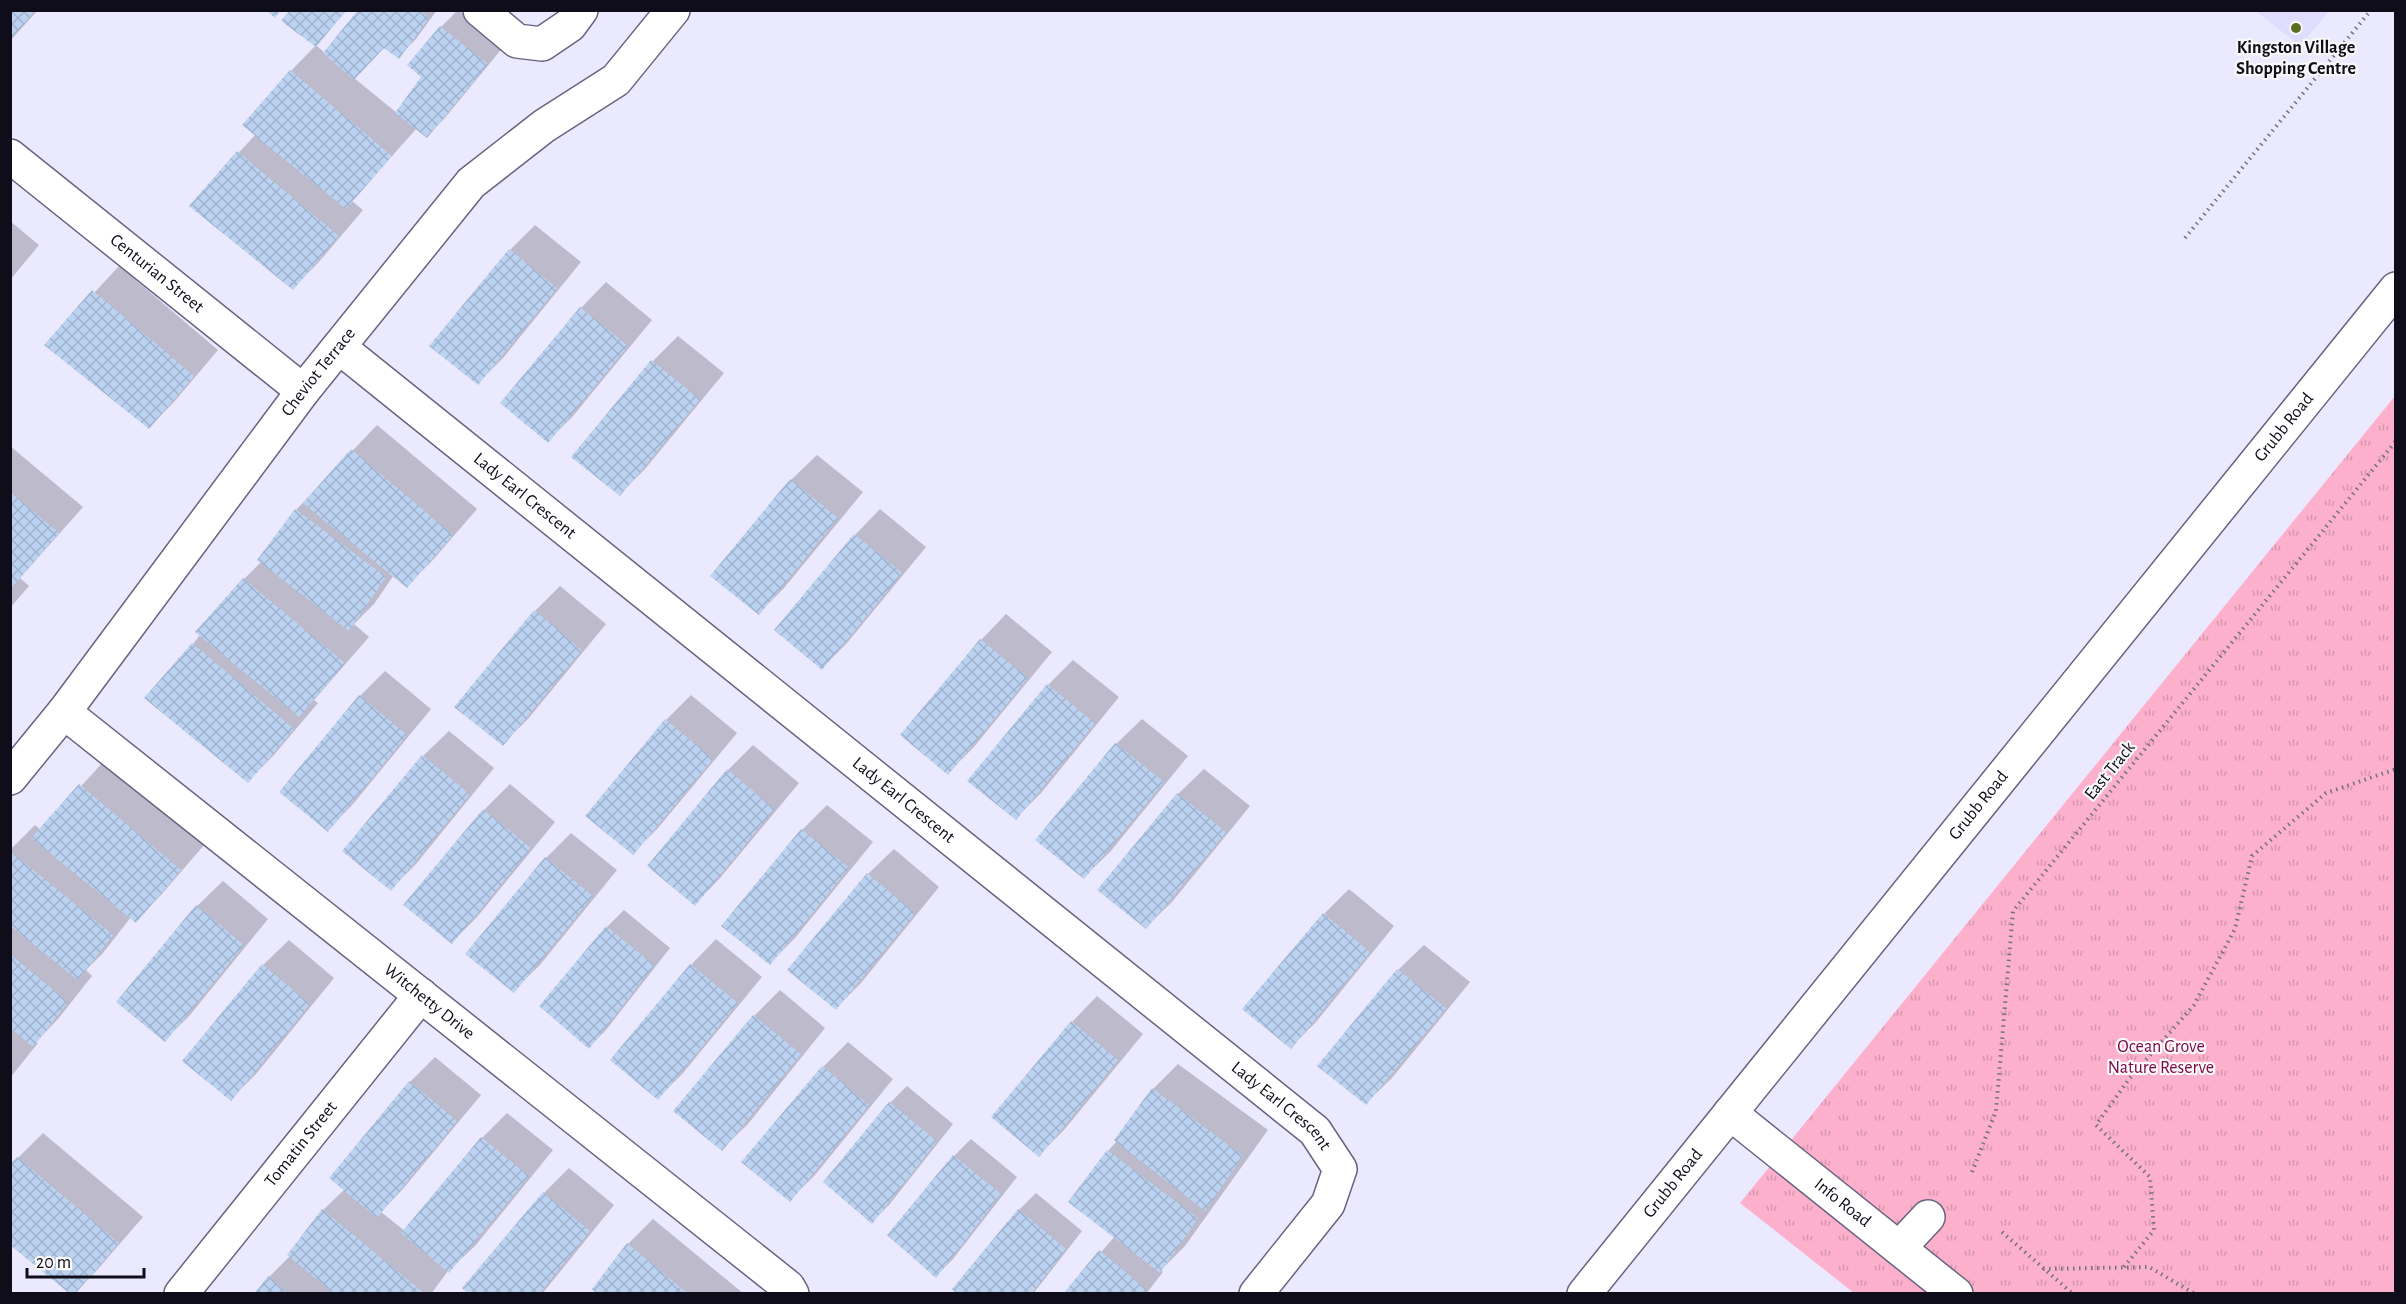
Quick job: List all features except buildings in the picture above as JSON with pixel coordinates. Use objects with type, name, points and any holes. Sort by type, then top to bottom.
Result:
[{"type":"street","points":[[480,10],[517,41],[542,44],[570,25],[581,10]]},
{"type":"street","name":"Cheviot Terrace","points":[[10,778],[64,712],[303,391],[471,183],[544,126],[616,80],[674,10]]},
{"type":"street","name":"Centurian Street","points":[[10,156],[303,391]]},
{"type":"street","name":"Grubb Road","points":[[2373,316],[2396,265]]},
{"type":"street","name":"Grubb Road","points":[[1584,1293],[2396,289]]},
{"type":"street","name":"Lady Earl Crescent","points":[[339,347],[1315,1131],[1340,1169],[1328,1204],[1256,1293]]},
{"type":"street","name":"Witchetty Drive","points":[[64,712],[788,1287],[792,1293]]},
{"type":"street","name":"Tomatin Street","points":[[181,1293],[421,995]]},
{"type":"street","name":"Info Road","points":[[1730,1113],[1956,1293]]},
{"type":"street","points":[[1899,1248],[1928,1216]]},
{"type":"path","points":[[2185,238],[2371,10]]},
{"type":"path","name":"East Track","points":[[1972,1172],[1996,1111],[2013,911],[2396,441]]},
{"type":"path","points":[[2124,1267],[2154,1230],[2150,1178],[2096,1125],[2130,1079],[2194,1005],[2235,929],[2252,856],[2326,793],[2396,769]]},
{"type":"path","points":[[2002,1232],[2073,1293]]},
{"type":"path","points":[[2043,1269],[2149,1267],[2194,1293]]},
{"type":"shaded area","name":"Kingston Village Shopping Centre","points":[[2256,11],[2329,11],[2300,46]]},
{"type":"green space","name":"Ocean Grove Nature Reserve","points":[[2395,396],[2395,1293],[1854,1293],[1740,1203]]},
{"type":"place","name":"Kingston Village Shopping Centre","points":[[2296,28]]}]
